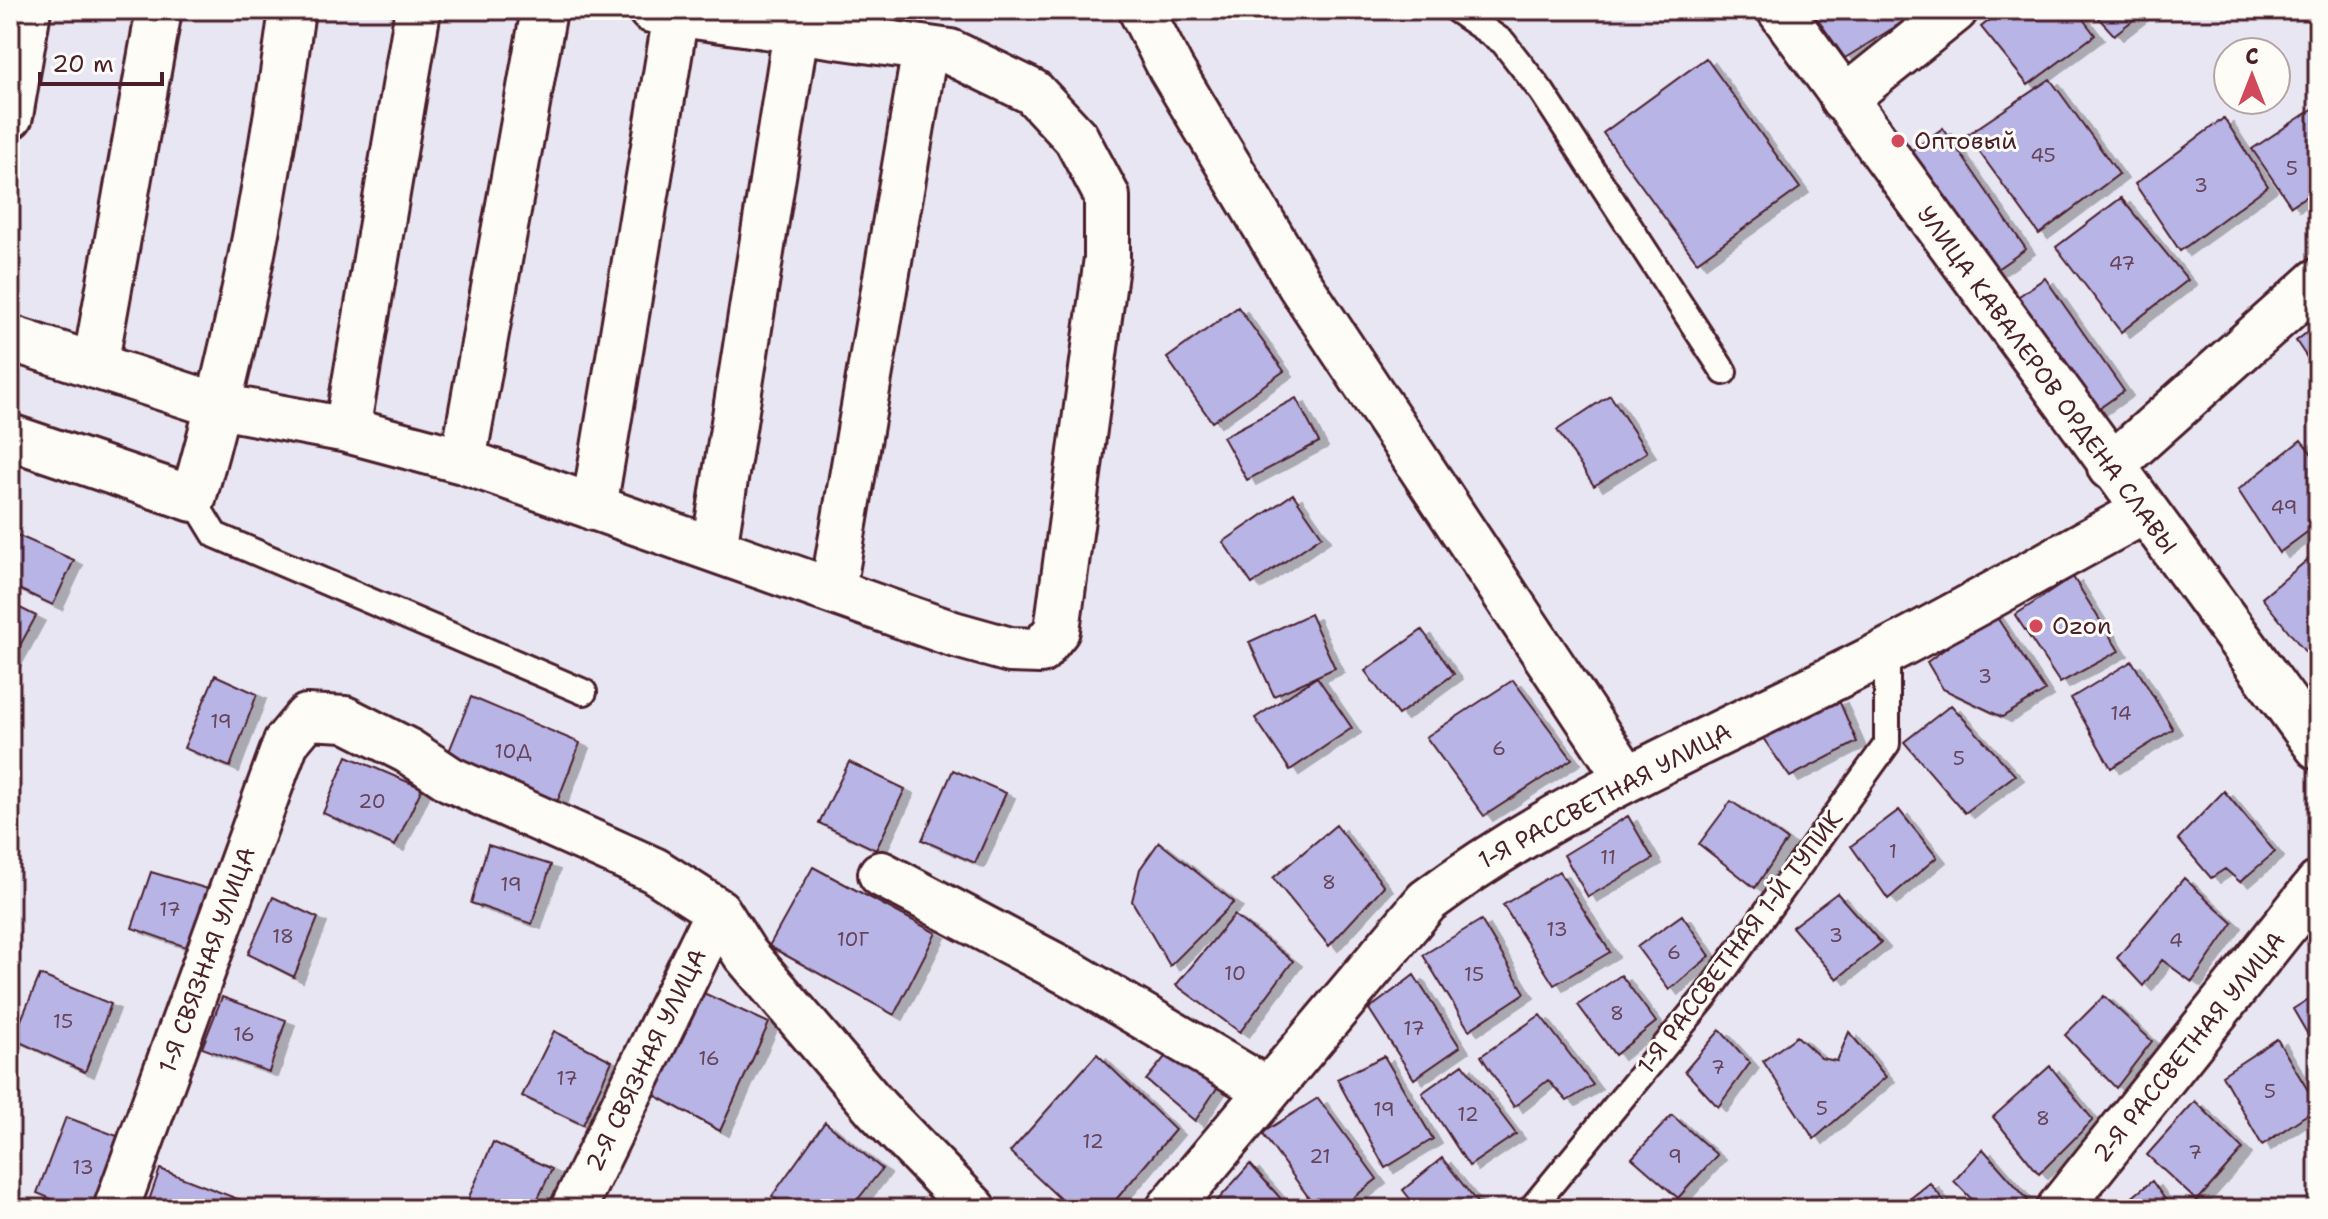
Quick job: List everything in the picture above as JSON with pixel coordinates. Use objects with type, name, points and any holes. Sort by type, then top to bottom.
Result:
[{"type":"street","points":[[10,116],[28,10]]},
{"type":"street","points":[[95,366],[159,10]]},
{"type":"street","points":[[10,437],[193,499],[219,406],[276,130],[292,10]]},
{"type":"street","points":[[347,430],[418,10]]},
{"type":"street","points":[[463,461],[544,10]]},
{"type":"street","points":[[1141,10],[1171,69],[1300,285],[1627,778]]},
{"type":"street","name":"УЛИЦА КАВАЛЕРОВ ОРДЕНА СЛАВЫ","points":[[1780,10],[2110,467],[2318,747]]},
{"type":"street","points":[[1843,100],[1955,10]]},
{"type":"street","points":[[10,338],[219,406],[347,430],[463,461],[594,508],[833,589],[953,634],[1010,650],[1040,651],[1057,630],[1107,258],[1107,196],[1076,138],[1033,92],[950,52],[664,12],[594,508]]},
{"type":"street","points":[[714,549],[796,31]]},
{"type":"street","points":[[833,589],[925,49]]},
{"type":"street","points":[[2110,467],[2318,281]]},
{"type":"street","name":"1-Я РАССВЕТНАЯ УЛИЦА","points":[[1169,1209],[1266,1089],[1427,901],[1475,865],[1627,778],[1887,651],[2143,512]]},
{"type":"street","name":"1-Я СВЯЗНАЯ УЛИЦА","points":[[116,1209],[286,742],[307,717],[345,719],[408,751],[450,779],[571,830],[616,855],[654,870],[718,911]]},
{"type":"street","points":[[881,874],[1073,975],[1266,1089]]},
{"type":"street","name":"2-Я РАССВЕТНАЯ УЛИЦА","points":[[2059,1209],[2318,884]]},
{"type":"street","points":[[718,911],[745,954],[877,1109],[974,1209]]},
{"type":"street","name":"2-Я СВЯЗНАЯ УЛИЦА","points":[[573,1209],[718,911]]},
{"type":"lane","points":[[1456,10],[1503,42],[1542,92],[1724,372]]},
{"type":"lane","points":[[193,499],[215,535],[584,692]]},
{"type":"lane","name":"1-Я РАССВЕТНАЯ 1-Й ТУПИК","points":[[1531,1209],[1705,997],[1887,744],[1887,651]]},
{"type":"building","points":[[1811,10],[1922,10],[1845,58]]},
{"type":"building","points":[[2002,10],[2076,10],[2095,35],[2028,85],[1981,27]]},
{"type":"building","points":[[2091,10],[2146,10],[2114,35]]},
{"type":"building","points":[[1706,58],[1800,188],[1697,262],[1603,133]]},
{"type":"building","points":[[2050,79],[2119,174],[2039,234],[1967,135]]},
{"type":"building","points":[[2317,106],[2318,188],[2291,206],[2252,149]]},
{"type":"building","points":[[2224,118],[2268,186],[2180,251],[2135,184]]},
{"type":"building","points":[[1943,128],[2026,249],[1994,271],[1911,151]]},
{"type":"building","points":[[2121,198],[2188,280],[2121,332],[2056,247]]},
{"type":"building","points":[[2045,278],[2124,391],[2091,414],[2012,301]]},
{"type":"building","points":[[1238,307],[1284,371],[1212,422],[1167,358]]},
{"type":"building","points":[[2318,324],[2318,374],[2296,341]]},
{"type":"building","points":[[1610,395],[1647,452],[1594,486],[1557,430]]},
{"type":"building","points":[[1296,398],[1319,442],[1247,480],[1223,437]]},
{"type":"building","points":[[2301,440],[2318,462],[2318,524],[2279,553],[2238,490]]},
{"type":"building","points":[[1293,494],[1322,536],[1252,584],[1223,542]]},
{"type":"building","points":[[10,532],[74,560],[53,605],[10,585]]},
{"type":"building","points":[[2318,551],[2318,668],[2262,598]]},
{"type":"building","points":[[2073,577],[2119,651],[2060,683],[2015,615]]},
{"type":"building","points":[[10,603],[36,616],[10,664]]},
{"type":"building","points":[[1994,613],[2045,691],[2002,717],[1943,689],[1927,662]]},
{"type":"building","points":[[1310,614],[1335,668],[1274,696],[1249,642]]},
{"type":"building","points":[[1422,630],[1454,674],[1398,715],[1365,671]]},
{"type":"building","points":[[2132,661],[2173,729],[2111,768],[2071,698]]},
{"type":"building","points":[[215,675],[257,694],[230,767],[184,748]]},
{"type":"building","points":[[1317,677],[1352,728],[1290,770],[1255,718]]},
{"type":"building","points":[[1513,680],[1572,759],[1484,816],[1426,737]]},
{"type":"building","points":[[471,697],[580,743],[556,805],[446,759]]},
{"type":"building","points":[[1838,698],[1857,742],[1790,777],[1763,738]]},
{"type":"building","points":[[1951,705],[2015,775],[1965,813],[1904,742]]},
{"type":"building","points":[[347,756],[422,788],[395,846],[323,813]]},
{"type":"building","points":[[849,762],[905,789],[876,850],[819,823]]},
{"type":"building","points":[[953,770],[1006,793],[975,863],[922,840]]},
{"type":"building","points":[[2224,791],[2275,852],[2240,882],[2225,869],[2211,878],[2178,839]]},
{"type":"building","points":[[1731,801],[1787,840],[1755,888],[1699,844]]},
{"type":"building","points":[[1899,810],[1937,857],[1888,899],[1851,846]]},
{"type":"building","points":[[1628,816],[1653,859],[1588,897],[1564,855]]},
{"type":"building","points":[[1336,825],[1384,886],[1329,946],[1273,878]]},
{"type":"building","points":[[1159,842],[1234,902],[1170,966],[1132,901],[1140,869]]},
{"type":"building","points":[[488,845],[551,865],[532,924],[471,903]]},
{"type":"building","points":[[813,867],[936,933],[894,1015],[769,946]]},
{"type":"building","points":[[1559,871],[1610,952],[1554,985],[1503,905]]},
{"type":"building","points":[[151,872],[208,889],[189,948],[132,928]]},
{"type":"building","points":[[2184,878],[2233,923],[2192,982],[2162,960],[2143,986],[2117,958]]},
{"type":"building","points":[[1837,893],[1881,943],[1837,979],[1792,927]]},
{"type":"building","points":[[273,897],[318,918],[294,977],[248,954]]},
{"type":"building","points":[[1234,915],[1293,961],[1240,1032],[1176,985]]},
{"type":"building","points":[[1682,915],[1710,956],[1669,990],[1637,947]]},
{"type":"building","points":[[1481,920],[1525,993],[1469,1030],[1423,955]]},
{"type":"building","points":[[40,975],[111,1004],[85,1072],[13,1039]]},
{"type":"building","points":[[1414,975],[1460,1047],[1414,1079],[1369,1009]]},
{"type":"building","points":[[1621,975],[1656,1022],[1615,1055],[1578,1005]]},
{"type":"building","points":[[697,990],[769,1023],[720,1131],[649,1092]]},
{"type":"building","points":[[2318,993],[2318,1052],[2293,1009]]},
{"type":"building","points":[[2104,996],[2152,1041],[2116,1088],[2065,1035]]},
{"type":"building","points":[[222,997],[286,1020],[269,1072],[202,1048]]},
{"type":"building","points":[[1540,1015],[1593,1085],[1567,1101],[1548,1080],[1514,1107],[1481,1056]]},
{"type":"building","points":[[1720,1030],[1750,1063],[1718,1107],[1685,1071]]},
{"type":"building","points":[[554,1031],[612,1061],[583,1125],[522,1096]]},
{"type":"building","points":[[1849,1032],[1886,1077],[1814,1139],[1763,1061],[1797,1036],[1821,1058],[1837,1061]]},
{"type":"building","points":[[2277,1039],[2318,1107],[2262,1145],[2222,1075]]},
{"type":"building","points":[[1173,1047],[1221,1082],[1195,1121],[1146,1080]]},
{"type":"building","points":[[1097,1054],[1175,1130],[1108,1209],[1071,1209],[1010,1152]]},
{"type":"building","points":[[1384,1056],[1433,1139],[1385,1168],[1337,1079]]},
{"type":"building","points":[[1463,1064],[1516,1134],[1469,1166],[1422,1093]]},
{"type":"building","points":[[2050,1066],[2093,1120],[2039,1174],[1993,1117]]},
{"type":"building","points":[[1318,1098],[1377,1179],[1339,1209],[1317,1209],[1262,1133]]},
{"type":"building","points":[[2195,1101],[2243,1149],[2197,1201],[2147,1155]]},
{"type":"building","points":[[1672,1115],[1717,1155],[1678,1198],[1632,1158]]},
{"type":"building","points":[[66,1117],[128,1140],[104,1209],[75,1209],[37,1193]]},
{"type":"building","points":[[825,1122],[882,1169],[850,1209],[789,1209],[772,1196]]},
{"type":"building","points":[[493,1142],[552,1169],[533,1209],[473,1209],[465,1206]]},
{"type":"building","points":[[1983,1149],[2028,1200],[2019,1209],[1981,1209],[1954,1181]]},
{"type":"building","points":[[1442,1158],[1482,1209],[1418,1209],[1403,1190]]},
{"type":"building","points":[[1250,1164],[1290,1209],[1210,1209]]},
{"type":"building","points":[[160,1169],[243,1201],[240,1209],[146,1209]]},
{"type":"building","points":[[2152,1181],[2172,1209],[2118,1209]]},
{"type":"building","points":[[1930,1183],[1950,1209],[1897,1209]]},
{"type":"place","name":"Оптовый","points":[[1898,141]]},
{"type":"place","name":"Ozon","points":[[2036,626]]}]
